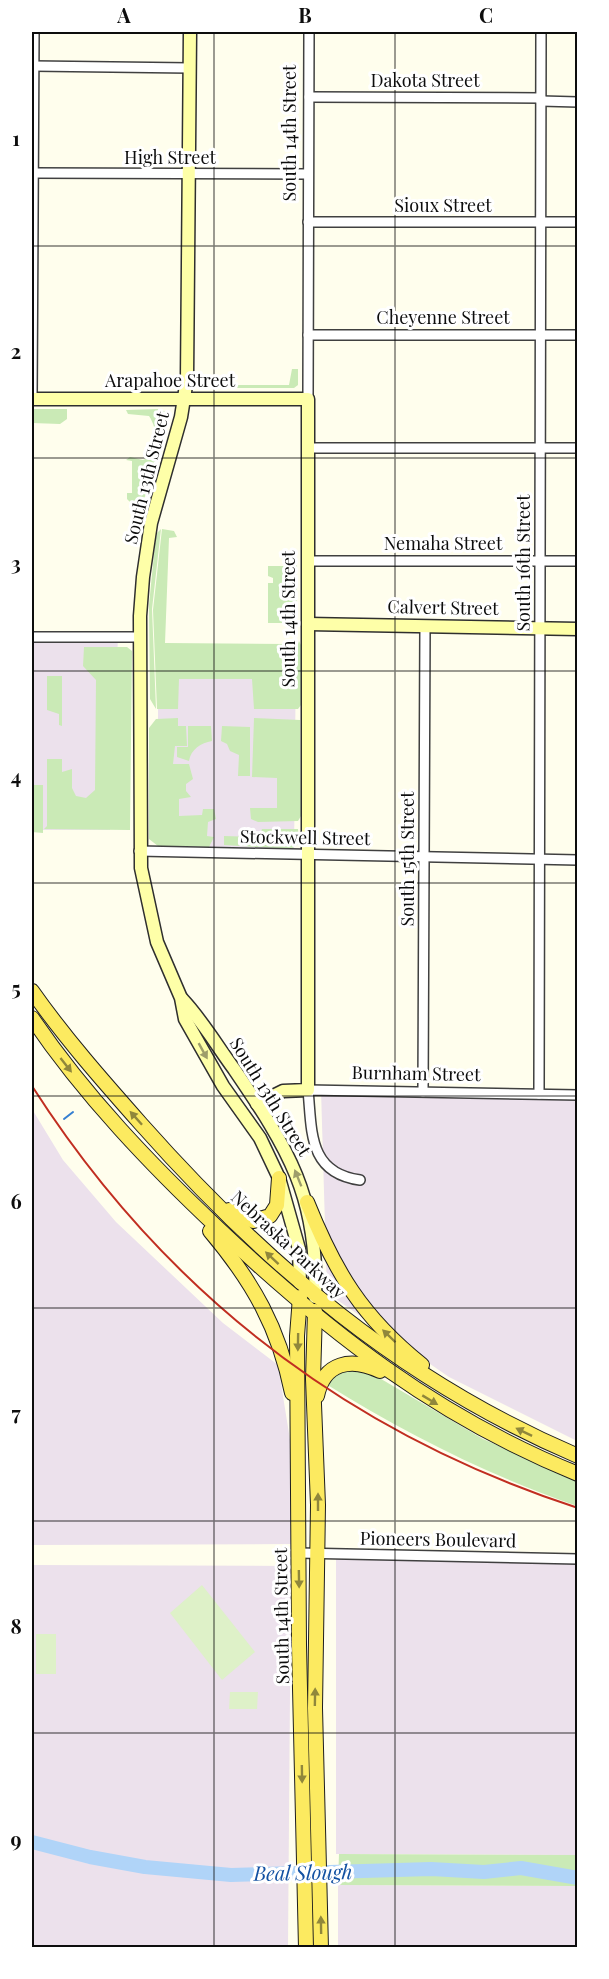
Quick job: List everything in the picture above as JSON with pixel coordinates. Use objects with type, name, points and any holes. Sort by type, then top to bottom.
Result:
[{"type":"main road","name":"South 13th Street","points":[[190,32],[186,399],[148,541],[140,637],[140,851],[152,925],[162,958],[181,998],[185,1019],[201,1050],[260,1138],[279,1178],[298,1249],[300,1283]]},
{"type":"main road","name":"Arapahoe Street","points":[[32,399],[308,399]]},
{"type":"main road","name":"South 14th Street","points":[[308,399],[308,1090]]},
{"type":"main road","name":"Calvert Street","points":[[308,624],[578,629]]},
{"type":"main road","name":"Nebraska Parkway","points":[[32,991],[83,1059],[213,1200],[315,1297],[379,1346],[465,1400],[514,1427],[578,1456]]},
{"type":"main road","name":"South 13th Street","points":[[181,998],[193,1011],[286,1152],[307,1202],[315,1238],[315,1297]]},
{"type":"main road","name":"Nebraska Parkway","points":[[32,1018],[76,1078],[166,1179],[315,1316],[410,1388],[499,1438],[578,1474]]},
{"type":"main road","name":"Burnham Street","points":[[256,1104],[283,1091],[308,1090]]},
{"type":"main road","points":[[213,1200],[247,1220],[264,1220],[270,1216],[277,1205],[279,1178]]},
{"type":"main road","points":[[166,1179],[230,1254],[259,1297],[285,1360],[300,1448]]},
{"type":"main road","points":[[307,1202],[330,1259],[360,1305],[406,1353],[465,1400]]},
{"type":"main road","name":"South 14th Street","points":[[300,1283],[297,1336],[306,1947]]},
{"type":"main road","name":"South 14th Street","points":[[315,1297],[313,1379],[316,1401],[315,1708],[321,1947]]},
{"type":"main road","points":[[316,1401],[327,1372],[346,1363],[373,1368],[410,1388]]},
{"type":"street","points":[[32,399],[33,32]]},
{"type":"street","name":"South 14th Street","points":[[308,399],[309,32]]},
{"type":"street","name":"South 16th Street","points":[[539,1094],[541,32]]},
{"type":"street","points":[[33,66],[190,68]]},
{"type":"street","name":"Dakota Street","points":[[309,97],[541,99],[578,102]]},
{"type":"street","name":"High Street","points":[[32,173],[308,174]]},
{"type":"street","name":"Sioux Street","points":[[308,222],[578,222]]},
{"type":"street","name":"Cheyenne Street","points":[[308,335],[578,335]]},
{"type":"street","points":[[308,448],[578,448]]},
{"type":"street","name":"Nemaha Street","points":[[308,561],[578,561]]},
{"type":"street","name":"South 15th Street","points":[[423,1092],[424,626]]},
{"type":"street","points":[[32,637],[140,637]]},
{"type":"street","name":"Stockwell Street","points":[[140,851],[578,860]]},
{"type":"street","name":"South 14th Street","points":[[308,1090],[316,1151],[337,1173],[360,1180]]},
{"type":"street","name":"Burnham Street","points":[[308,1090],[578,1095]]},
{"type":"street","name":"Pioneers Boulevard","points":[[299,1553],[578,1559]]},
{"type":"shaded area","points":[[32,637],[118,637],[110,830],[32,830]]},
{"type":"shaded area","points":[[158,649],[296,650],[294,855],[158,852]]},
{"type":"shaded area","points":[[321,1090],[577,1095],[577,1441],[449,1377],[327,1293]]},
{"type":"shaded area","points":[[32,1109],[63,1160],[116,1222],[223,1323],[278,1365],[291,1446],[291,1544],[32,1545]]},
{"type":"shaded area","points":[[336,1554],[577,1559],[577,1855],[336,1854]]},
{"type":"shaded area","points":[[32,1565],[291,1566],[288,1947],[32,1948]]},
{"type":"shaded area","points":[[338,1885],[577,1886],[577,1947],[338,1948]]},
{"type":"green space","points":[[292,369],[298,369],[298,385],[294,388],[220,388],[216,385],[289,385]]},
{"type":"green space","points":[[32,409],[67,409],[67,419],[60,424],[32,423]]},
{"type":"green space","points":[[160,409],[170,414],[142,506],[134,506],[127,499],[127,493],[132,493],[132,461],[126,460],[130,457],[143,460],[149,457],[155,447],[156,434],[149,416],[128,414],[126,410]]},
{"type":"green space","points":[[161,529],[152,609],[156,709],[150,699],[149,605],[155,544],[157,533]]},
{"type":"green space","points":[[162,529],[174,531],[177,537],[169,538],[165,643],[287,644],[288,639],[297,640],[297,647],[299,641],[301,645],[301,705],[298,709],[254,709],[252,679],[179,679],[178,709],[157,709],[153,610]]},
{"type":"green space","points":[[287,563],[297,563],[297,623],[268,623],[268,583],[273,583],[273,578],[268,576],[268,566],[286,566]]},
{"type":"green space","points":[[84,647],[127,647],[132,651],[130,830],[44,829],[47,826],[47,759],[62,759],[62,772],[72,769],[72,788],[76,796],[86,798],[95,790],[96,680],[83,666]]},
{"type":"green space","points":[[47,676],[62,676],[62,726],[59,725],[59,714],[47,710]]},
{"type":"green space","points":[[178,718],[178,726],[186,726],[187,746],[175,746],[173,764],[189,764],[193,779],[186,784],[186,791],[191,797],[179,799],[179,816],[202,815],[203,809],[214,809],[216,819],[208,822],[207,836],[214,837],[209,847],[158,846],[149,839],[149,728],[156,719]]},
{"type":"green space","points":[[254,718],[300,720],[301,816],[298,821],[258,822],[251,819],[250,808],[277,808],[277,778],[252,777]]},
{"type":"green space","points":[[188,726],[211,726],[212,741],[197,747],[189,761],[177,757],[177,747],[188,747]]},
{"type":"green space","points":[[222,726],[250,727],[250,776],[238,776],[239,755],[230,751],[227,744],[221,741]]},
{"type":"green space","points":[[32,785],[43,785],[43,833],[32,832]]},
{"type":"green space","points":[[262,829],[298,829],[299,844],[291,849],[224,845],[224,836],[259,837]]},
{"type":"green space","points":[[351,1368],[376,1376],[483,1439],[577,1480],[577,1506],[511,1481],[448,1452],[386,1420],[326,1384],[329,1379]]},
{"type":"green space","points":[[202,1585],[255,1652],[222,1680],[170,1613]]},
{"type":"green space","points":[[36,1634],[56,1634],[56,1674],[36,1674]]},
{"type":"green space","points":[[230,1692],[258,1692],[257,1709],[229,1709]]},
{"type":"green space","points":[[339,1854],[577,1855],[577,1886],[338,1885]]},
{"type":"waterway","points":[[64,1119],[73,1112]]},
{"type":"waterway","name":"Beal Slough","points":[[32,1842],[90,1857],[145,1867],[231,1875],[431,1869],[484,1872],[521,1868],[578,1878]]},
{"type":"railway","points":[[32,1086],[84,1160],[140,1228],[201,1290],[267,1346],[338,1395],[413,1439],[493,1476],[578,1508]]}]
